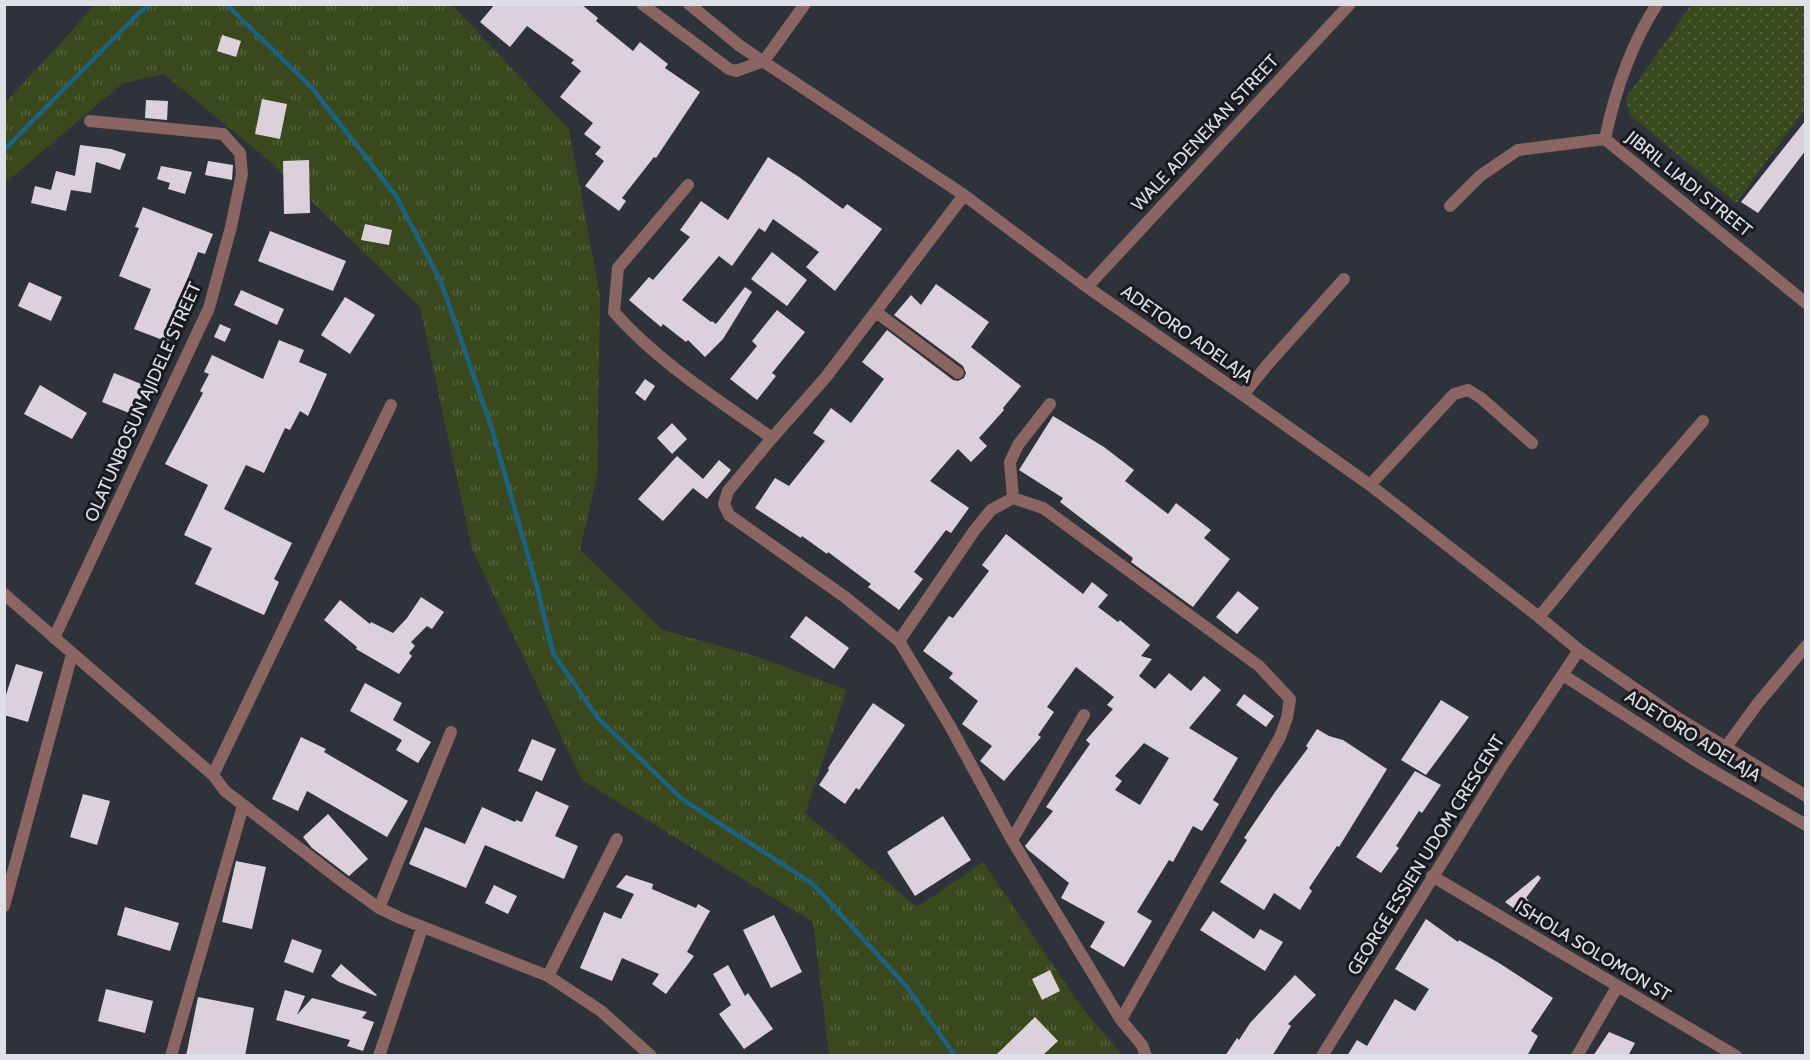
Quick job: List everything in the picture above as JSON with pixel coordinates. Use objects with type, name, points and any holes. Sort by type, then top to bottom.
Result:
[{"type":"street","points":[[642,4],[729,69],[736,71],[764,61],[805,4]]},
{"type":"street","name":"ADETORO ADELAJA","points":[[688,4],[725,35],[964,195],[1087,286],[1370,485],[1539,616],[1579,650],[1676,717],[1806,796]]},
{"type":"street","name":"WALE ADENEKAN STREET","points":[[1087,286],[1350,4]]},
{"type":"street","name":"JIBRIL LIADI STREET","points":[[1657,4],[1627,61],[1613,102],[1605,139],[1806,303]]},
{"type":"street","name":"OLATUNBOSUN AJIDELE STREET","points":[[54,638],[209,308],[231,227],[242,174],[240,153],[223,134],[90,121]]},
{"type":"street","points":[[1450,206],[1480,176],[1518,150],[1605,139]]},
{"type":"street","points":[[688,185],[618,268],[614,312],[635,336],[661,359],[772,438]]},
{"type":"street","points":[[964,195],[826,377],[728,491],[724,504],[729,515],[845,597],[899,641],[950,726],[1012,840],[1120,1020],[1142,1045],[1146,1056]]},
{"type":"street","points":[[1243,395],[1344,279]]},
{"type":"street","points":[[876,312],[958,373]]},
{"type":"street","points":[[1370,485],[1454,394],[1468,390],[1481,398],[1532,443]]},
{"type":"street","points":[[1013,498],[1010,462],[1018,445],[1050,404]]},
{"type":"street","points":[[213,775],[392,405]]},
{"type":"street","points":[[1539,616],[1703,421]]},
{"type":"street","points":[[899,641],[974,531],[991,510],[1013,498],[1043,508],[1259,666],[1290,699],[1287,718],[1280,737],[1120,1020]]},
{"type":"street","points":[[4,594],[213,775],[225,791],[379,908],[422,928],[548,976],[601,1011],[651,1056]]},
{"type":"street","points":[[1726,747],[1758,703],[1806,646]]},
{"type":"street","name":"GEORGE ESSIEN UDOM CRESCENT","points":[[1322,1056],[1432,876],[1579,650]]},
{"type":"street","points":[[4,906],[72,654]]},
{"type":"street","name":"ADETORO ADELAJA","points":[[1563,675],[1698,762],[1806,825]]},
{"type":"street","points":[[1012,840],[1084,715]]},
{"type":"street","points":[[379,908],[451,732]]},
{"type":"street","points":[[171,1056],[243,806]]},
{"type":"street","points":[[548,976],[617,839]]},
{"type":"street","name":"ISHOLA SOLOMON ST","points":[[1432,876],[1736,1056]]},
{"type":"street","points":[[379,1056],[422,928]]},
{"type":"street","points":[[1577,1056],[1617,987]]},
{"type":"green space","points":[[94,5],[452,5],[569,129],[600,295],[597,475],[580,550],[663,630],[755,656],[847,690],[805,813],[917,907],[983,862],[1080,1005],[1122,1055],[829,1055],[813,922],[582,780],[472,549],[420,307],[272,163],[164,74],[123,83],[5,183],[4,104]]},
{"type":"green space","points":[[1691,5],[1805,5],[1805,109],[1736,203],[1629,114],[1626,98]]},
{"type":"building","points":[[495,4],[581,4],[598,18],[596,21],[633,51],[640,42],[668,64],[665,68],[700,92],[656,158],[654,157],[622,198],[626,201],[619,211],[585,186],[604,161],[595,154],[601,147],[584,134],[593,123],[560,97],[581,71],[571,63],[574,60],[527,26],[510,47],[480,22]]},
{"type":"building","points":[[222,35],[241,41],[236,57],[217,51]]},
{"type":"building","points":[[262,99],[287,104],[280,139],[255,134]]},
{"type":"building","points":[[146,100],[168,101],[167,120],[145,118]]},
{"type":"building","points":[[1806,120],[1806,150],[1758,213],[1741,202]]},
{"type":"building","points":[[80,145],[111,149],[126,154],[120,170],[96,162],[91,193],[71,190],[66,211],[31,203],[35,186],[51,190],[56,171],[75,176]]},
{"type":"building","points":[[768,157],[843,209],[847,204],[882,229],[835,291],[806,267],[819,252],[773,219],[765,232],[759,228],[732,266],[719,256],[682,300],[716,324],[745,287],[752,292],[723,339],[705,357],[688,340],[686,342],[663,324],[661,327],[629,300],[649,277],[653,280],[690,237],[680,230],[701,201],[728,220]]},
{"type":"building","points":[[309,160],[310,213],[284,214],[283,161]]},
{"type":"building","points":[[208,161],[233,165],[232,180],[205,175]]},
{"type":"building","points":[[161,166],[192,172],[185,194],[168,189],[170,183],[157,179]]},
{"type":"building","points":[[143,207],[213,234],[205,254],[198,252],[174,314],[179,316],[168,342],[134,329],[151,289],[119,276],[139,228],[135,227]]},
{"type":"building","points":[[365,224],[392,230],[389,245],[361,240]]},
{"type":"building","points":[[270,231],[346,261],[333,291],[258,261]]},
{"type":"building","points":[[772,252],[807,280],[787,306],[751,279]]},
{"type":"building","points":[[29,282],[62,297],[51,321],[18,306]]},
{"type":"building","points":[[936,284],[989,322],[971,347],[1021,386],[1003,408],[1004,410],[979,438],[987,446],[971,462],[958,449],[930,481],[969,508],[951,533],[946,530],[914,572],[923,579],[899,610],[868,587],[871,584],[828,552],[827,554],[755,508],[775,478],[789,486],[825,441],[813,433],[831,408],[851,423],[884,379],[862,362],[887,330],[953,380],[958,381],[964,378],[966,373],[963,366],[894,315],[911,295],[921,305]]},
{"type":"building","points":[[241,290],[284,309],[277,325],[234,305]]},
{"type":"building","points":[[345,297],[375,315],[350,354],[321,335]]},
{"type":"building","points":[[777,310],[805,332],[772,373],[776,376],[757,400],[730,379],[757,346],[752,341]]},
{"type":"building","points":[[220,324],[231,329],[225,342],[214,337]]},
{"type":"building","points":[[279,340],[304,350],[299,362],[327,374],[308,416],[300,411],[290,430],[285,428],[264,473],[246,465],[224,509],[292,543],[274,579],[279,582],[264,615],[195,584],[212,548],[184,535],[208,485],[165,464],[203,393],[200,391],[209,374],[204,372],[212,355],[263,379]]},
{"type":"building","points":[[114,373],[146,386],[134,415],[102,402]]},
{"type":"building","points":[[645,379],[655,386],[645,401],[635,393]]},
{"type":"building","points":[[40,385],[87,413],[72,439],[24,414]]},
{"type":"building","points":[[1053,416],[1104,447],[1134,470],[1125,481],[1168,514],[1176,503],[1211,530],[1204,538],[1230,559],[1193,607],[1131,562],[1133,558],[1060,502],[1063,498],[1019,470]]},
{"type":"building","points":[[672,423],[687,439],[672,454],[657,438]]},
{"type":"building","points":[[677,456],[703,479],[719,460],[731,470],[707,499],[693,488],[663,521],[638,499]]},
{"type":"building","points":[[1006,534],[1083,594],[1092,582],[1108,595],[1098,607],[1118,622],[1120,620],[1150,645],[1141,656],[1152,659],[1139,676],[1155,689],[1169,673],[1191,691],[1204,676],[1221,690],[1189,728],[1238,758],[1213,800],[1219,804],[1202,831],[1193,826],[1173,862],[1169,860],[1137,912],[1152,921],[1124,967],[1090,947],[1105,922],[1061,898],[1069,883],[1025,846],[1053,811],[1046,807],[1090,744],[1086,740],[1113,709],[1107,705],[1114,697],[1076,667],[1047,707],[1054,712],[1038,735],[1041,737],[1004,781],[980,761],[992,746],[962,724],[978,701],[949,678],[953,673],[923,651],[949,616],[953,618],[989,571],[982,565]],"holes":[[[1144,743],[1169,758],[1140,805],[1115,790],[1122,781],[1115,776]]]},
{"type":"building","points":[[1238,591],[1259,608],[1237,634],[1216,617]]},
{"type":"building","points":[[421,597],[444,612],[432,629],[427,626],[411,642],[415,646],[409,653],[412,656],[399,674],[356,649],[357,647],[324,620],[340,600],[370,624],[371,622],[393,633],[407,618]]},
{"type":"building","points":[[806,616],[849,648],[834,669],[790,637]]},
{"type":"building","points":[[16,664],[43,672],[28,722],[4,715],[4,701]]},
{"type":"building","points":[[365,683],[402,703],[393,720],[431,742],[418,763],[396,750],[402,740],[350,711]]},
{"type":"building","points":[[1244,694],[1274,716],[1266,727],[1236,705]]},
{"type":"building","points":[[1441,700],[1469,717],[1426,775],[1401,760]]},
{"type":"building","points":[[873,703],[905,725],[859,790],[856,788],[845,804],[819,785],[829,770],[828,768]]},
{"type":"building","points":[[1317,729],[1343,740],[1387,769],[1339,847],[1337,846],[1309,888],[1312,891],[1300,910],[1274,893],[1264,910],[1220,882],[1247,840],[1244,838],[1308,748],[1306,746]]},
{"type":"building","points":[[301,737],[326,749],[324,752],[408,801],[387,837],[307,791],[298,811],[272,799]]},
{"type":"building","points":[[532,739],[556,749],[542,781],[518,771]]},
{"type":"building","points":[[1415,771],[1441,785],[1422,813],[1419,811],[1396,846],[1399,848],[1381,873],[1356,857]]},
{"type":"building","points":[[536,791],[569,806],[555,836],[578,846],[564,879],[485,845],[466,888],[409,864],[425,827],[465,844],[482,807],[515,822],[516,820],[522,822]]},
{"type":"building","points":[[83,794],[110,801],[97,845],[70,837]]},
{"type":"building","points":[[328,814],[368,859],[349,876],[312,848],[303,837]]},
{"type":"building","points":[[943,816],[971,860],[915,896],[887,852]]},
{"type":"building","points":[[236,861],[266,867],[252,929],[222,922]]},
{"type":"building","points":[[626,875],[653,884],[652,889],[696,908],[698,904],[710,911],[687,952],[694,956],[666,994],[652,984],[659,974],[622,958],[612,981],[580,968],[604,912],[621,919],[634,894],[616,887]]},
{"type":"building","points":[[1538,875],[1541,878],[1526,898],[1535,907],[1528,919],[1505,902]]},
{"type":"building","points":[[494,885],[517,896],[508,914],[485,903]]},
{"type":"building","points":[[125,907],[179,923],[170,951],[117,935]]},
{"type":"building","points":[[1213,911],[1254,939],[1260,929],[1283,942],[1265,971],[1200,930]]},
{"type":"building","points":[[774,915],[802,972],[771,988],[743,930]]},
{"type":"building","points":[[1426,919],[1458,942],[1459,940],[1499,963],[1553,998],[1531,1031],[1538,1036],[1527,1056],[1347,1056],[1357,1040],[1367,1046],[1395,999],[1415,1011],[1429,989],[1395,969]]},
{"type":"building","points":[[292,939],[322,950],[313,973],[284,962]]},
{"type":"building","points":[[341,964],[377,995],[339,982],[331,976]]},
{"type":"building","points":[[728,965],[745,996],[748,993],[773,1029],[744,1049],[719,1014],[731,1005],[713,974]]},
{"type":"building","points":[[1050,970],[1060,991],[1042,1000],[1032,979]]},
{"type":"building","points":[[1295,975],[1316,995],[1288,1024],[1291,1026],[1272,1056],[1225,1056],[1237,1038],[1239,1040],[1250,1023]]},
{"type":"building","points":[[106,989],[153,1001],[145,1033],[98,1021]]},
{"type":"building","points":[[285,990],[305,996],[297,1015],[312,998],[367,1012],[362,1018],[374,1022],[363,1051],[347,1046],[350,1040],[276,1020]]},
{"type":"building","points":[[198,997],[254,1008],[245,1056],[186,1056]]},
{"type":"building","points":[[1035,1017],[1058,1041],[1042,1056],[995,1056]]},
{"type":"building","points":[[1609,1032],[1635,1043],[1628,1056],[1593,1056]]},
{"type":"waterway","points":[[4,150],[150,4]]},
{"type":"waterway","points":[[226,4],[312,88],[396,196],[441,282],[491,426],[537,587],[553,653],[597,717],[682,799],[813,884],[907,987],[955,1056]]}]
